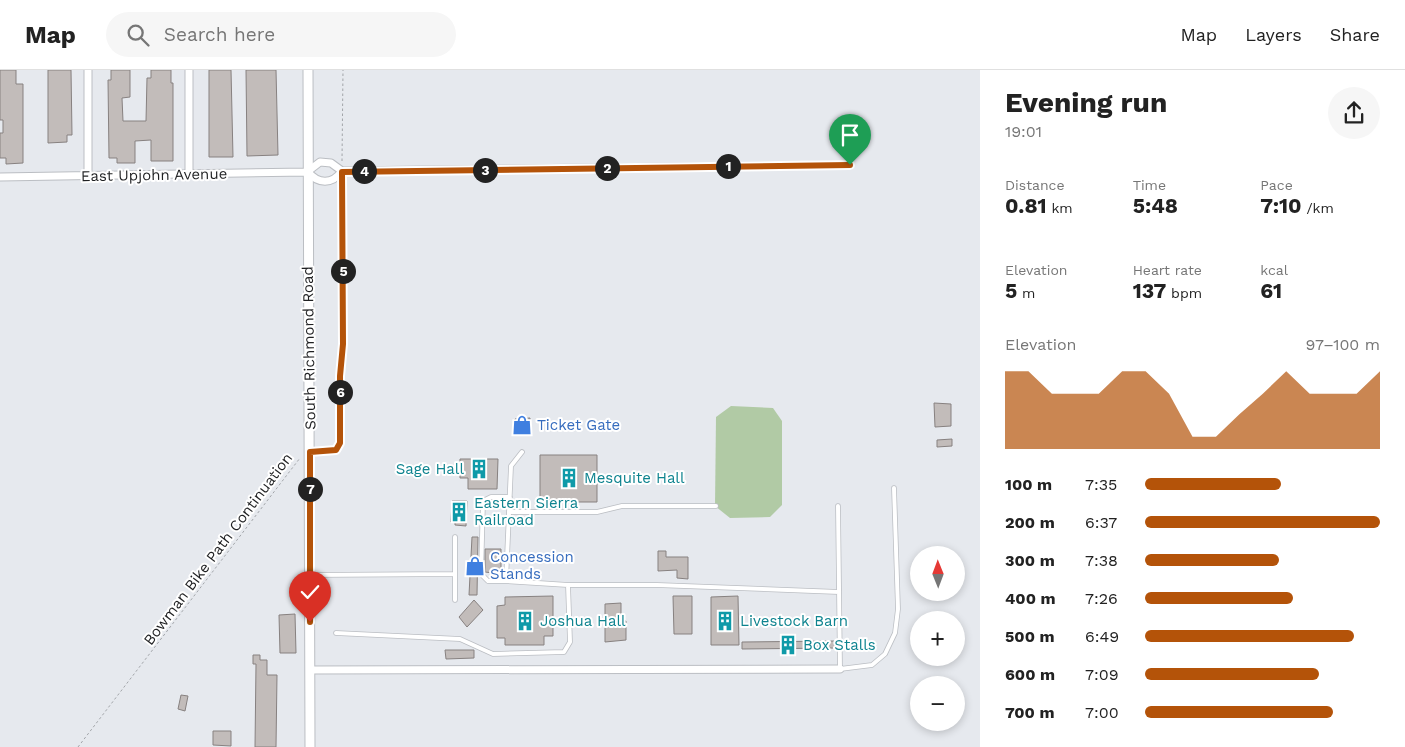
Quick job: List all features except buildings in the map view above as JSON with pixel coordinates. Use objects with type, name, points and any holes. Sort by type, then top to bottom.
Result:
[{"type":"street","points":[[88,70],[88,175]]},
{"type":"street","points":[[189,70],[190,174]]},
{"type":"street","name":"South Richmond Road","points":[[308,70],[310,747]]},
{"type":"street","points":[[342,172],[337,177],[325,182],[318,181],[307,172],[320,162],[331,163],[342,172],[850,165]]},
{"type":"street","name":"East Upjohn Avenue","points":[[0,177],[307,172]]},
{"type":"street","points":[[310,670],[840,668]]},
{"type":"lane","points":[[506,581],[511,466],[522,452]]},
{"type":"lane","points":[[838,506],[840,668],[872,665],[885,654],[895,633],[898,609],[894,488]]},
{"type":"lane","points":[[510,497],[491,497],[483,501],[481,574],[488,581],[839,592]]},
{"type":"lane","points":[[509,512],[597,512],[622,506],[716,506]]},
{"type":"lane","points":[[455,537],[456,600]]},
{"type":"lane","points":[[310,575],[455,574]]},
{"type":"lane","points":[[336,633],[460,638],[493,654],[564,652],[570,642],[568,585]]},
{"type":"path","name":"Bowman Bike Path Continuation","points":[[78,747],[303,454],[336,450],[340,443],[340,376],[343,349],[342,70]]},
{"type":"green space","points":[[731,406],[773,408],[782,421],[782,505],[770,517],[730,518],[715,506],[716,417]]},
{"type":"place","name":"Ticket Gate","points":[[522,425]]},
{"type":"place","name":"Sage Hall","points":[[479,469]]},
{"type":"place","name":"Mesquite Hall","points":[[569,478]]},
{"type":"place","name":"Eastern Sierra Railroad","points":[[459,512]]},
{"type":"place","name":"Concession Stands","points":[[475,566]]},
{"type":"place","name":"Joshua Hall","points":[[525,621]]},
{"type":"place","name":"Livestock Barn","points":[[725,621]]},
{"type":"place","name":"Box Stalls","points":[[788,645]]},
{"type":"route","points":[[310,622],[310,452],[336,450],[341,436],[340,376],[343,355],[342,172],[850,165]]}]
